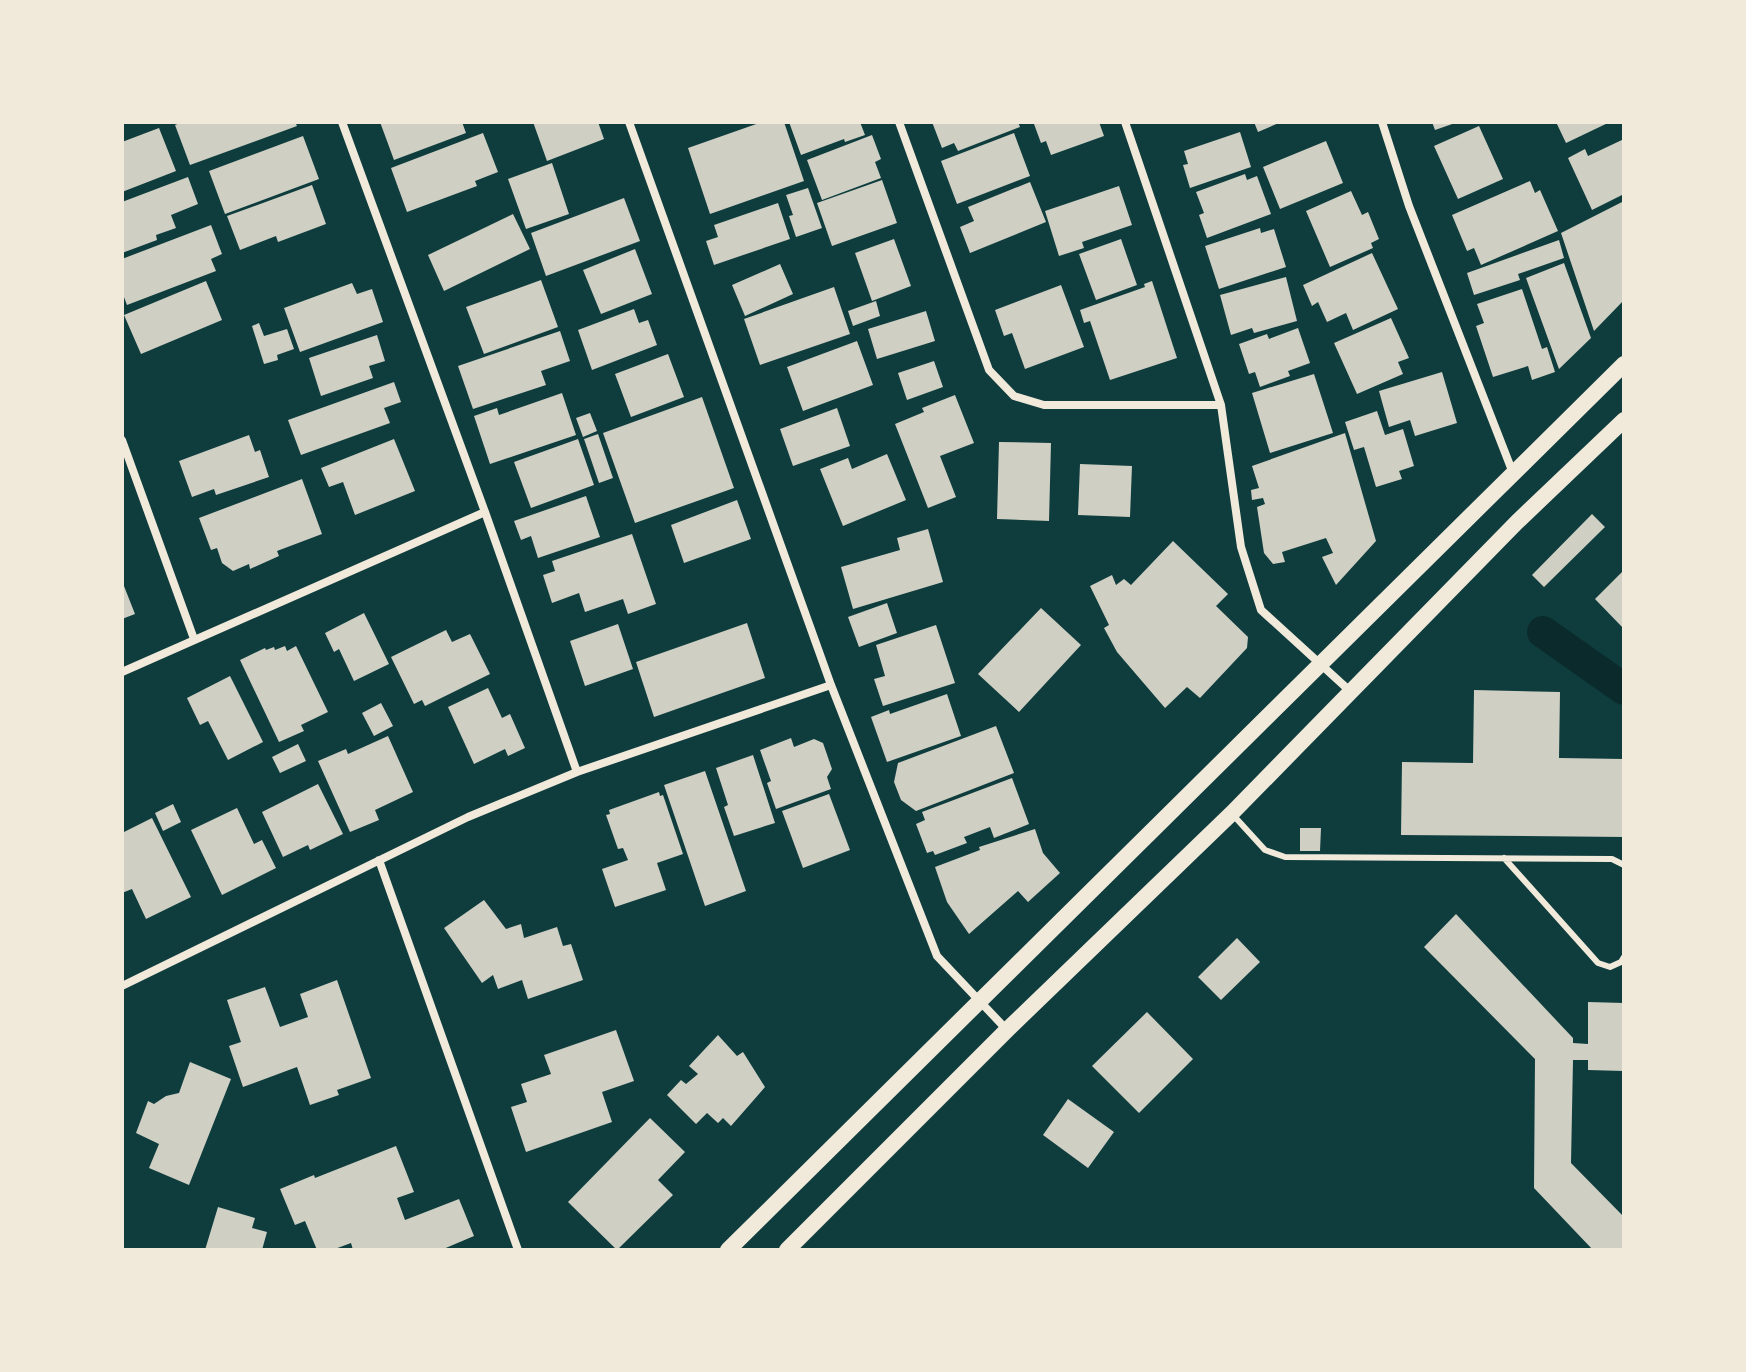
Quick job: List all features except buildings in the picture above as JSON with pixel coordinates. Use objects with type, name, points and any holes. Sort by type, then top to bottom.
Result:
[{"type":"main road","points":[[728,1250],[1624,364]]},
{"type":"main road","points":[[787,1250],[1007,1030],[1232,813],[1517,522],[1624,420]]},
{"type":"street","points":[[342,122],[577,772]]},
{"type":"street","points":[[629,122],[831,685],[937,956],[1007,1030]]},
{"type":"street","points":[[899,122],[989,370],[1014,396],[1044,405],[1221,405]]},
{"type":"street","points":[[1125,122],[1221,405],[1241,547],[1261,610],[1351,692]]},
{"type":"street","points":[[1382,122],[1409,206],[1513,473]]},
{"type":"street","points":[[122,440],[194,639]]},
{"type":"street","points":[[122,672],[485,512]]},
{"type":"street","points":[[122,986],[468,817],[577,772],[831,685]]},
{"type":"street","points":[[379,860],[518,1250]]},
{"type":"lane","points":[[1232,813],[1265,850],[1285,857],[1612,859],[1624,865]]},
{"type":"lane","points":[[1504,858],[1598,963],[1610,967],[1624,957]]},
{"type":"waterway","points":[[1543,632],[1624,689]]}]
